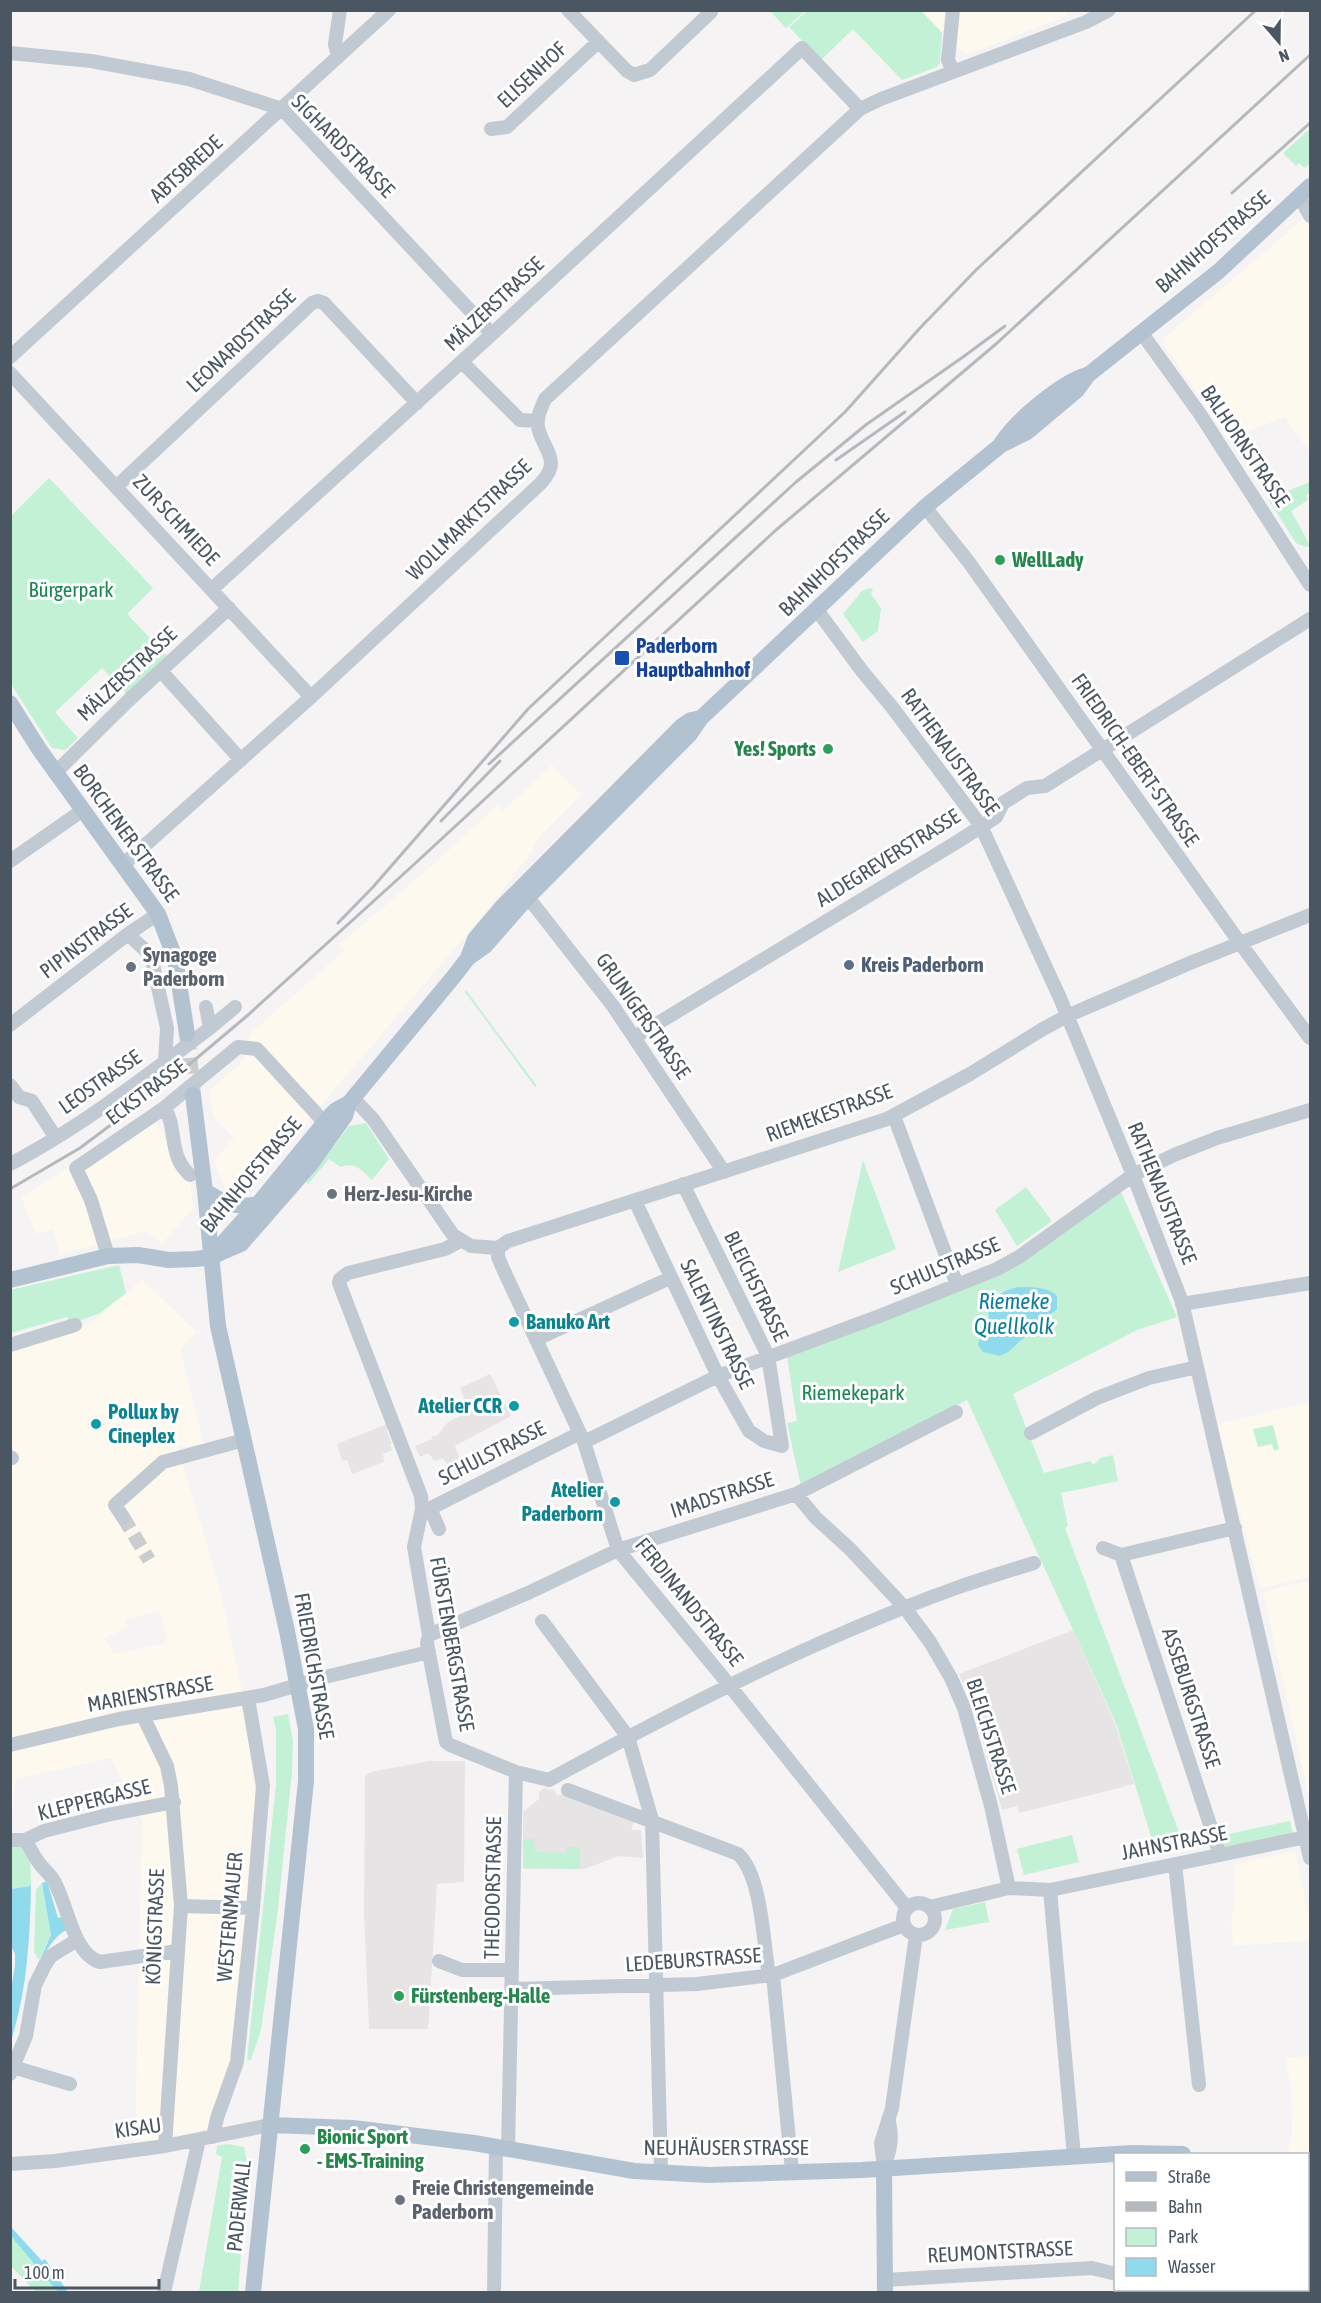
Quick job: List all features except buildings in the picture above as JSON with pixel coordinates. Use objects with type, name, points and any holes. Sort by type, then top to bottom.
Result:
[{"type":"main road","name":"BAHNHOFSTRASSE","points":[[211,1257],[324,1123],[336,1110],[351,1100],[468,958],[485,946],[523,893],[690,734],[701,718],[925,507],[1001,445],[1027,432],[1077,390],[1088,375],[1219,271],[1305,191]]},
{"type":"main road","name":"BORCHENER STRASSE","points":[[10,703],[56,773],[158,914],[175,958],[187,1035]]},
{"type":"main road","points":[[10,1280],[108,1256],[138,1255],[169,1260],[211,1257],[206,1191],[193,1095]]},
{"type":"main road","name":"BAHNHOFSTRASSE","points":[[211,1257],[242,1244],[251,1235],[329,1140],[345,1116],[351,1100]]},
{"type":"main road","points":[[206,1191],[229,1205],[243,1207],[258,1204]]},
{"type":"main road","name":"FRIEDRICHSTRASSE","points":[[211,1257],[218,1326],[306,1729],[306,1781],[270,2125]]},
{"type":"main road","name":"NEUHÄUSER STRASSE","points":[[270,2125],[353,2128],[453,2140],[634,2171],[709,2175],[884,2168],[1114,2154]]},
{"type":"main road","name":"PADERWALL","points":[[253,2292],[270,2125]]},
{"type":"main road","points":[[884,2168],[885,2286]]},
{"type":"street","points":[[339,57],[335,44],[340,10]]},
{"type":"street","name":"ABTSBREDE","points":[[10,357],[389,10]]},
{"type":"street","name":"ELISENHOF","points":[[568,10],[627,71],[634,75],[650,70],[711,12],[709,10]]},
{"type":"street","points":[[953,10],[948,60],[953,71]]},
{"type":"street","points":[[462,362],[520,420],[538,421],[545,399],[860,109],[953,71],[1086,22],[1108,10]]},
{"type":"street","name":"ELISENHOF","points":[[491,129],[507,127],[598,42]]},
{"type":"street","name":"MÄLZERSTRASSE","points":[[212,589],[802,48],[860,109]]},
{"type":"street","name":"SIGHARDSTRASSE","points":[[10,53],[80,59],[189,79],[282,109],[492,334]]},
{"type":"street","points":[[1305,191],[1311,216]]},
{"type":"street","name":"LEONARDSTRASSE","points":[[116,487],[312,303],[318,301],[324,303],[417,403]]},
{"type":"street","name":"BALHORNSTRASSE","points":[[1141,332],[1200,414],[1311,585]]},
{"type":"street","name":"ZUR SCHMIEDE","points":[[10,373],[311,697]]},
{"type":"street","name":"WOLLMARKTSTRASSE","points":[[123,864],[311,697],[550,474],[552,465],[549,452],[538,430],[538,421]]},
{"type":"street","name":"FRIEDRICH-EBERT-STRASSE","points":[[925,507],[973,568],[1240,943],[1311,1038]]},
{"type":"street","name":"MÄLZERSTRASSE","points":[[56,773],[78,749],[229,608]]},
{"type":"street","name":"RATHENAUSTRASSE","points":[[817,610],[981,826],[1067,1016],[1132,1175],[1182,1304],[1311,1858]]},
{"type":"street","name":"ALDEGREVERSTRASSE","points":[[636,1037],[996,817],[1003,803],[1027,788],[1045,786],[1311,619]]},
{"type":"street","points":[[161,671],[241,760]]},
{"type":"street","points":[[10,861],[83,810]]},
{"type":"street","name":"GRUNIGERSTRASSE","points":[[523,893],[578,960],[636,1037],[724,1172]]},
{"type":"street","name":"PIPINSTRASSE","points":[[10,1024],[128,934],[158,914]]},
{"type":"street","name":"RIEMEKESTRASSE","points":[[498,1248],[508,1241],[894,1116],[1067,1016],[1311,915]]},
{"type":"street","points":[[128,934],[152,960],[167,1028],[165,1062]]},
{"type":"street","name":"LEOSTRASSE","points":[[10,1164],[56,1138],[165,1062],[235,1007]]},
{"type":"street","points":[[206,1008],[210,1028]]},
{"type":"street","name":"ECKSTRASSE","points":[[108,1256],[91,1200],[76,1168],[164,1108],[238,1047],[256,1049],[324,1123]]},
{"type":"street","points":[[10,1085],[19,1097],[32,1101],[56,1138]]},
{"type":"street","points":[[351,1100],[372,1117],[453,1235],[471,1246],[498,1248]]},
{"type":"street","points":[[164,1108],[168,1114],[173,1150],[190,1175]]},
{"type":"street","name":"SCHULSTRASSE","points":[[426,1509],[717,1376],[957,1285],[1019,1257],[1132,1175],[1217,1138],[1311,1110]]},
{"type":"street","points":[[894,1116],[957,1285]]},
{"type":"street","name":"BLEICHSTRASSE","points":[[683,1184],[768,1356],[782,1446]]},
{"type":"street","name":"SALENTINSTRASSE","points":[[635,1201],[717,1376],[749,1431],[764,1441],[782,1446]]},
{"type":"street","name":"FÜRSTENBERGSTRASSE","points":[[435,1529],[339,1283],[340,1278],[348,1273],[445,1249],[460,1241]]},
{"type":"street","name":"FERDINANDSTRASSE","points":[[498,1248],[498,1257],[504,1271],[582,1437],[618,1550],[907,1908]]},
{"type":"street","points":[[537,1339],[670,1278]]},
{"type":"street","points":[[1182,1304],[1311,1283]]},
{"type":"street","points":[[10,1345],[75,1325]]},
{"type":"street","points":[[1030,1433],[1097,1398],[1149,1378],[1197,1367]]},
{"type":"street","name":"IMADSTRASSE","points":[[429,1635],[528,1593],[618,1550],[796,1494],[956,1412]]},
{"type":"street","points":[[119,1511],[163,1462],[244,1440]]},
{"type":"street","name":"BLEICHSTRASSE","points":[[796,1494],[816,1518],[850,1549],[905,1608],[946,1669],[964,1708],[992,1806],[1009,1888]]},
{"type":"street","name":"FÜRSTENBERGSTRASSE","points":[[426,1509],[414,1547],[429,1635],[427,1643],[446,1742],[516,1772],[549,1780],[628,1737]]},
{"type":"street","points":[[1103,1548],[1121,1555],[1235,1528]]},
{"type":"street","name":"ASSEBURGSTRASSE","points":[[1121,1555],[1220,1855]]},
{"type":"street","points":[[628,1737],[729,1685],[905,1608],[957,1587],[1034,1563]]},
{"type":"street","points":[[542,1621],[628,1737],[652,1820],[661,2172]]},
{"type":"street","points":[[298,1686],[325,1677],[429,1652]]},
{"type":"street","name":"MARIENSTRASSE","points":[[10,1745],[119,1719],[248,1698],[298,1686]]},
{"type":"street","name":"WESTERNMAUER","points":[[213,2137],[217,2118],[237,2062],[253,1908],[262,1786],[248,1698]]},
{"type":"street","name":"KÖNIGSTRASSE","points":[[143,1716],[166,1766],[174,1802],[181,1906],[165,2146]]},
{"type":"street","name":"THEODORSTRASSE","points":[[494,2292],[512,1989],[516,1772]]},
{"type":"street","points":[[568,1790],[738,1854],[746,1861],[754,1882],[768,1969],[773,1975],[792,2171]]},
{"type":"street","name":"KLEPPERGASSE","points":[[18,1840],[107,1815],[174,1802]]},
{"type":"street","name":"JAHNSTRASSE","points":[[930,1907],[1009,1888],[1050,1890],[1306,1837]]},
{"type":"street","points":[[18,1840],[30,1847],[37,1861],[52,1877],[68,1911],[77,1940],[91,1959],[100,1962],[178,1951]]},
{"type":"street","points":[[1175,1864],[1199,2085]]},
{"type":"street","points":[[1050,1890],[1074,2156]]},
{"type":"street","points":[[918,1903],[930,1907],[934,1915],[934,1924],[927,1933],[916,1935],[910,1932],[904,1925],[903,1916],[907,1908],[918,1903]]},
{"type":"street","points":[[181,1906],[253,1908]]},
{"type":"street","name":"LEDEBURSTRASSE","points":[[512,1989],[697,1984],[773,1975],[904,1925]]},
{"type":"street","points":[[884,2168],[881,2144],[889,2122],[916,1935]]},
{"type":"street","points":[[70,2084],[12,2071],[26,2036],[35,1985],[51,1956],[77,1940]]},
{"type":"street","points":[[439,1961],[462,1970],[512,1970]]},
{"type":"street","name":"KISAU","points":[[10,2164],[55,2161],[165,2146],[270,2125]]},
{"type":"street","points":[[164,2292],[199,2140]]},
{"type":"street","name":"REUMONTSTRASSE","points":[[885,2286],[1092,2268],[1114,2274]]},
{"type":"shaded area","points":[[922,11],[945,11],[942,31]]},
{"type":"shaded area","points":[[959,11],[1067,11],[1066,16],[966,55],[957,47]]},
{"type":"shaded area","points":[[1304,218],[1310,230],[1310,452],[1285,417],[1228,439],[1165,347],[1164,338]]},
{"type":"shaded area","points":[[552,765],[581,795],[538,838],[532,851],[488,909],[249,1190],[226,1192],[214,1161],[234,1138],[213,1116],[209,1091],[243,1061],[250,1034],[344,951],[339,945],[498,805],[503,811]]},
{"type":"shaded area","points":[[156,1122],[190,1180],[193,1208],[162,1244],[147,1231],[108,1241],[99,1202],[84,1176],[85,1168]]},
{"type":"shaded area","points":[[70,1167],[87,1199],[96,1241],[95,1245],[60,1254],[53,1229],[36,1234],[21,1197]]},
{"type":"shaded area","points":[[142,1280],[197,1332],[180,1349],[204,1443],[178,1448],[226,1616],[244,1700],[256,1800],[248,1916],[227,2080],[207,2129],[135,2144],[142,1820],[111,1758],[16,1779],[11,1826],[11,1345],[75,1326],[89,1325]],"holes":[[[160,1611],[167,1643],[114,1654],[104,1639],[128,1627],[125,1620]]]},
{"type":"shaded area","points":[[490,1374],[511,1416],[455,1446],[460,1459],[448,1466],[443,1458],[434,1461],[429,1453],[420,1457],[415,1446],[432,1439],[432,1436],[438,1435],[447,1423],[470,1411],[460,1388]]},
{"type":"shaded area","points":[[1310,1402],[1310,1577],[1260,1588],[1216,1424]]},
{"type":"shaded area","points":[[387,1424],[389,1429],[386,1430],[392,1443],[390,1444],[392,1450],[383,1454],[384,1462],[352,1474],[347,1460],[342,1461],[337,1444]]},
{"type":"shaded area","points":[[1310,1580],[1310,1802],[1263,1592]]},
{"type":"shaded area","points":[[1073,1630],[1115,1723],[1134,1784],[1019,1813],[1017,1806],[1002,1810],[972,1705],[959,1674]]},
{"type":"shaded area","points":[[430,1761],[465,1761],[464,1882],[437,1884],[428,2029],[369,2029],[364,1912],[365,1776],[371,1772]]},
{"type":"shaded area","points":[[544,1788],[553,1789],[558,1796],[563,1793],[635,1819],[631,1830],[641,1830],[643,1858],[619,1856],[584,1869],[523,1869],[523,1812],[539,1799],[539,1792]]},
{"type":"shaded area","points":[[1295,1851],[1310,1919],[1310,1941],[1233,1946],[1231,1917],[1235,1906],[1235,1864]]},
{"type":"shaded area","points":[[1310,2056],[1310,2166],[1309,2153],[1287,2153],[1292,2134],[1291,2086],[1285,2058]]},
{"type":"green space","points":[[770,11],[805,11],[786,28]]},
{"type":"green space","points":[[807,11],[921,11],[942,33],[940,62],[937,67],[902,80],[853,29],[821,60],[789,27]]},
{"type":"green space","points":[[1310,129],[1310,163],[1305,168],[1299,163],[1296,166],[1283,153]]},
{"type":"green space","name":"Bürgerpark","points":[[49,478],[153,588],[127,614],[167,656],[126,693],[102,668],[55,712],[78,738],[65,750],[52,748],[11,684],[11,516]]},
{"type":"green space","points":[[1310,482],[1310,493],[1306,495],[1308,500],[1291,511],[1310,545],[1305,547],[1296,543],[1268,499]]},
{"type":"green space","points":[[870,588],[873,590],[871,594],[881,608],[878,631],[863,642],[843,614],[862,591]]},
{"type":"green space","points":[[466,990],[537,1086],[535,1087],[465,992]]},
{"type":"green space","points":[[366,1123],[389,1159],[372,1180],[355,1166],[341,1167],[329,1159],[308,1184],[306,1183],[349,1126]]},
{"type":"green space","points":[[863,1160],[896,1249],[838,1272]]},
{"type":"green space","points":[[1026,1187],[1052,1221],[1017,1246],[995,1210]]},
{"type":"green space","name":"Riemekepark","points":[[1121,1192],[1177,1317],[1137,1330],[1013,1394],[1044,1473],[1090,1461],[1094,1465],[1100,1458],[1113,1455],[1118,1481],[1061,1493],[1068,1526],[1065,1528],[1182,1840],[1154,1846],[1116,1723],[967,1400],[801,1486],[787,1423],[797,1421],[787,1356],[962,1287]],"holes":[[[1042,1288],[1053,1314],[1032,1329],[1019,1343],[997,1354],[982,1332],[992,1299],[1004,1291]]]},
{"type":"green space","points":[[119,1265],[126,1293],[100,1313],[70,1324],[67,1317],[11,1333],[10,1290]]},
{"type":"green space","points":[[1273,1425],[1279,1449],[1274,1451],[1272,1444],[1258,1447],[1253,1429]]},
{"type":"green space","points":[[288,1714],[293,1741],[292,1772],[278,1909],[261,2030],[251,2060],[247,2060],[276,1785],[276,1731],[273,1717]]},
{"type":"green space","points":[[1290,1821],[1293,1834],[1224,1847],[1219,1836]]},
{"type":"green space","points":[[1072,1835],[1079,1862],[1024,1875],[1017,1849]]},
{"type":"green space","points":[[523,1839],[534,1839],[535,1852],[566,1853],[567,1847],[580,1847],[580,1869],[523,1868]]},
{"type":"green space","points":[[10,1843],[24,1846],[30,1855],[31,1886],[11,1889]]},
{"type":"green space","points":[[42,1883],[51,1935],[39,1960],[34,1952],[36,1890]]},
{"type":"green space","points":[[985,1902],[989,1922],[945,1930],[953,1909]]},
{"type":"green space","points":[[227,2144],[244,2147],[248,2167],[238,2292],[199,2292],[222,2157],[216,2154],[217,2146]]},
{"type":"green space","points":[[10,2236],[15,2239],[58,2292],[36,2292],[11,2266]]},
{"type":"water","name":"Riemeke Quellkolk","points":[[1018,1287],[1049,1290],[1057,1296],[1057,1309],[1008,1352],[1000,1356],[983,1352],[978,1345],[988,1323],[989,1304],[999,1294]]},
{"type":"water","points":[[47,1881],[58,1918],[66,1916],[69,1929],[51,1944],[31,1980],[51,1935],[42,1883]]},
{"type":"water","points":[[31,1886],[27,1965],[21,2003],[11,2041],[11,1990],[15,1954],[11,1946],[11,1889]]},
{"type":"water","points":[[11,2227],[42,2261],[45,2259],[68,2292],[58,2292],[11,2236]]},
{"type":"tunnel","points":[[187,1034],[193,1095]]},
{"type":"tunnel","points":[[123,1517],[149,1560]]},
{"type":"railway","points":[[338,923],[373,887],[528,709],[845,412],[920,328],[976,270],[1256,10]]},
{"type":"railway","points":[[10,1189],[80,1148],[172,1079],[248,1015],[776,530],[996,344],[1310,55]]},
{"type":"railway","points":[[1232,193],[1310,123]]},
{"type":"railway","points":[[489,764],[796,482],[867,424],[1005,326]]},
{"type":"railway","points":[[836,460],[905,412]]},
{"type":"railway","points":[[441,821],[500,761]]},
{"type":"place","name":"WellLady","points":[[1000,560]]},
{"type":"place","name":"Paderborn Hauptbahnhof","points":[[622,658]]},
{"type":"place","name":"Yes! Sports","points":[[828,749]]},
{"type":"place","name":"Kreis Paderborn","points":[[849,965]]},
{"type":"place","name":"Synagoge Paderborn","points":[[131,967]]},
{"type":"place","name":"Herz-Jesu-Kirche","points":[[332,1194]]},
{"type":"place","name":"Banuko Art","points":[[514,1322]]},
{"type":"place","name":"Atelier CCR","points":[[514,1406]]},
{"type":"place","name":"Pollux by Cineplex","points":[[96,1424]]},
{"type":"place","name":"Atelier Paderborn","points":[[615,1502]]},
{"type":"place","name":"Fürstenberg-Halle","points":[[399,1996]]},
{"type":"place","name":"Bionic Sport - EMS-Training","points":[[305,2149]]},
{"type":"place","name":"Freie Christengemeinde Paderborn","points":[[400,2200]]}]
